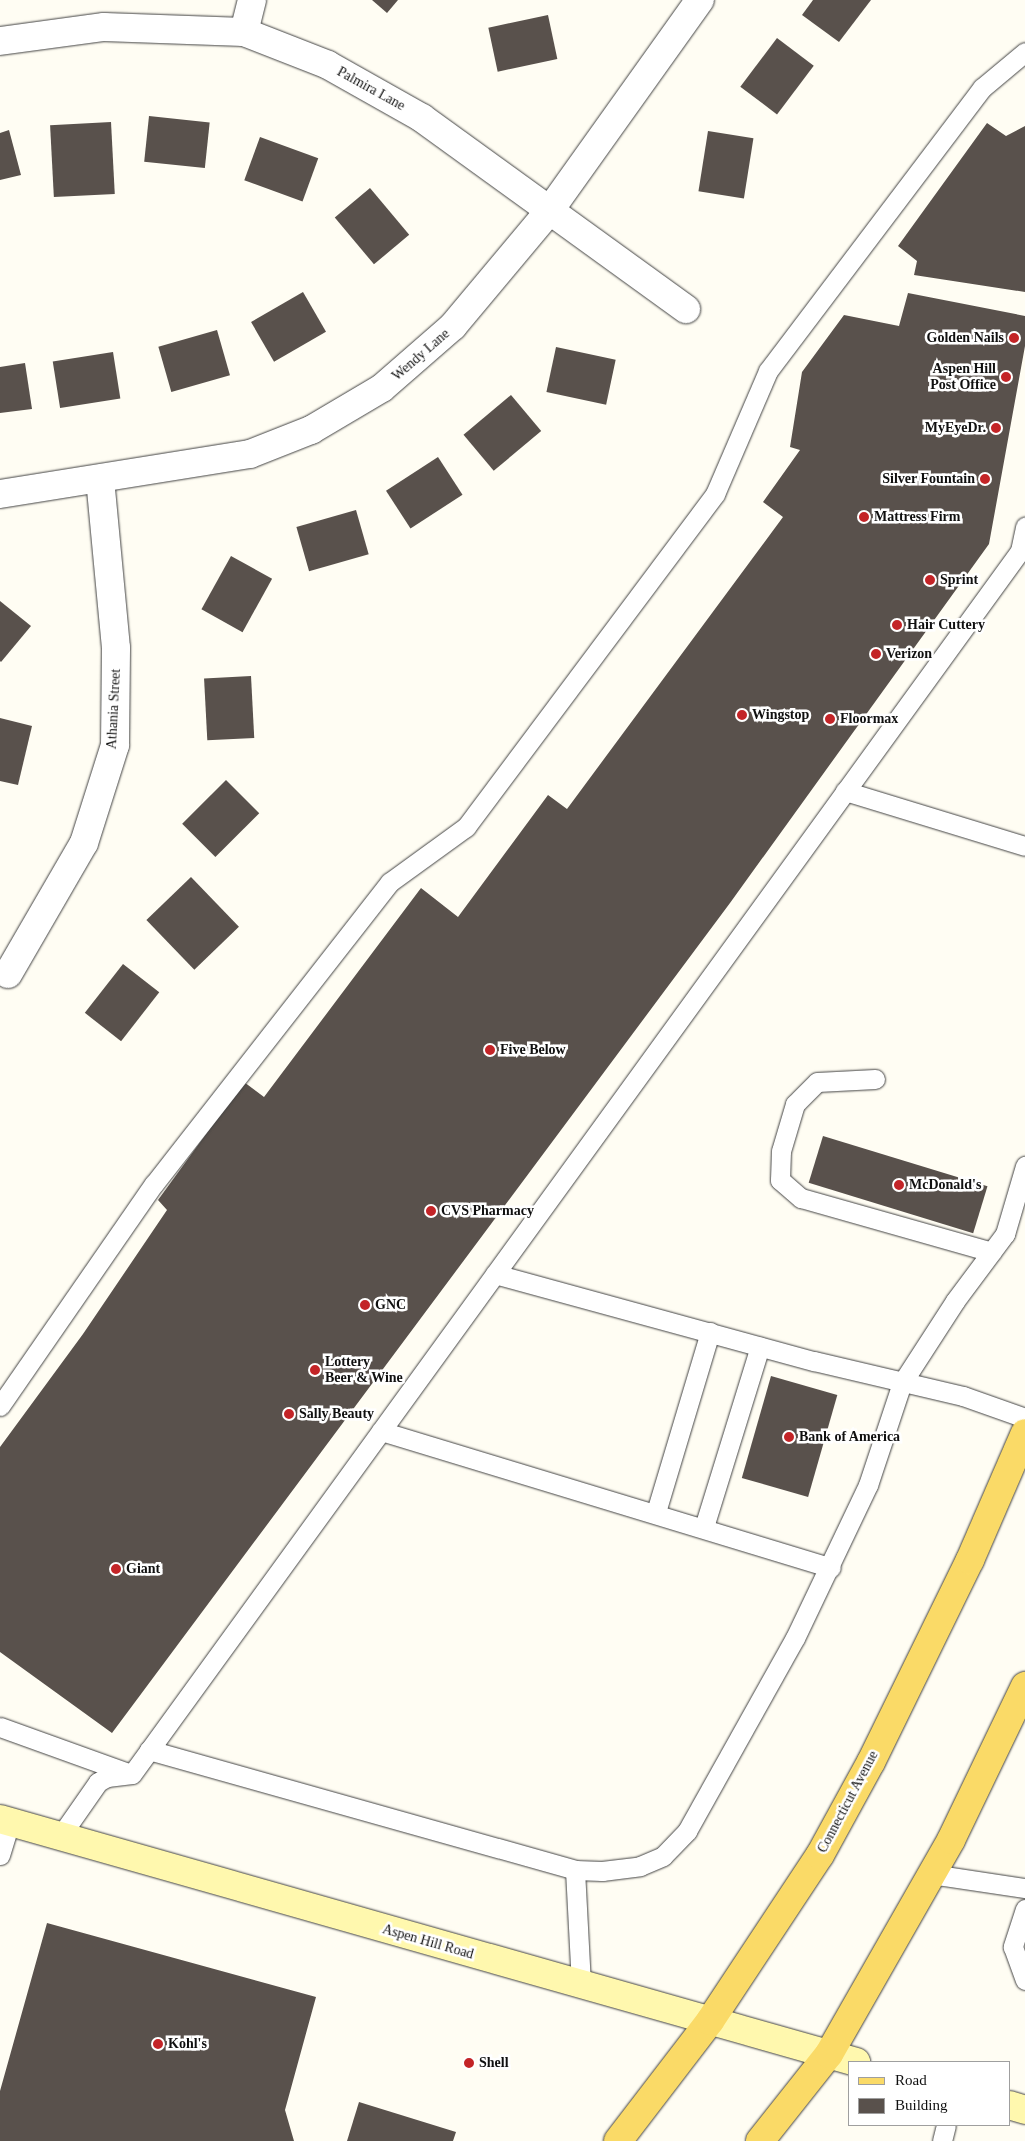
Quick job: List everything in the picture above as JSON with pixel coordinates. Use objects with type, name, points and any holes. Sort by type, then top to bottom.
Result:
[{"type":"main road","name":"Connecticut Avenue","points":[[618,2141],[710,2021],[820,1855],[871,1762],[970,1560],[1025,1433]]},
{"type":"main road","points":[[760,2141],[829,2054],[1018,1720],[1025,1686]]},
{"type":"street","points":[[244,32],[252,0]]},
{"type":"street","name":"Wendy Lane","points":[[0,494],[250,454],[311,430],[382,388],[453,326],[550,210],[700,0]]},
{"type":"street","name":"Palmira Lane","points":[[0,41],[104,27],[244,32],[328,65],[422,118],[686,309]]},
{"type":"street","name":"Athania Street","points":[[8,974],[84,843],[115,745],[116,648],[100,479]]},
{"type":"street","name":"Aspen Hill Road","points":[[5,1821],[59,1838],[853,2061]]},
{"type":"street","points":[[1010,2105],[1025,2110]]},
{"type":"lane","points":[[0,1406],[154,1184],[390,882],[466,827],[715,494],[738,433],[768,371],[982,88],[1025,52]]},
{"type":"lane","points":[[59,1838],[98,1782],[107,1777],[132,1774],[1020,551],[1025,527]]},
{"type":"lane","points":[[845,791],[1025,846]]},
{"type":"lane","points":[[874,1079],[817,1082],[795,1104],[781,1150],[780,1180],[801,1198],[992,1252]]},
{"type":"lane","points":[[149,1750],[575,1870],[602,1871],[640,1866],[663,1856],[687,1831],[795,1638],[868,1485],[902,1383],[955,1301],[1005,1234],[1025,1166]]},
{"type":"lane","points":[[495,1274],[760,1346],[902,1383],[963,1396],[1025,1418]]},
{"type":"lane","points":[[656,1512],[710,1332]]},
{"type":"lane","points":[[704,1527],[760,1346]]},
{"type":"lane","points":[[380,1431],[656,1512],[830,1568]]},
{"type":"lane","points":[[0,1727],[132,1774]]},
{"type":"lane","points":[[0,1855],[5,1821]]},
{"type":"lane","points":[[575,1870],[581,1985]]},
{"type":"lane","points":[[931,1874],[1025,1888]]},
{"type":"lane","points":[[1025,1910],[1013,1947],[1025,1980]]},
{"type":"lane","points":[[942,2141],[946,2126]]},
{"type":"building","points":[[372,0],[398,0],[387,13]]},
{"type":"building","points":[[813,0],[871,0],[839,42],[802,15]]},
{"type":"building","points":[[548,15],[557,59],[498,72],[488,28]]},
{"type":"building","points":[[777,38],[814,66],[777,114],[740,87]]},
{"type":"building","points":[[149,116],[210,122],[205,168],[144,162]]},
{"type":"building","points":[[111,122],[115,194],[54,197],[50,125]]},
{"type":"building","points":[[987,123],[1006,136],[1025,126],[1025,292],[914,275],[917,261],[898,246]]},
{"type":"building","points":[[9,130],[21,175],[0,180],[0,133]]},
{"type":"building","points":[[708,131],[753,138],[744,198],[698,191]]},
{"type":"building","points":[[260,137],[318,158],[303,201],[244,180]]},
{"type":"building","points":[[370,188],[409,235],[374,264],[335,218]]},
{"type":"building","points":[[303,292],[326,332],[274,362],[251,322]]},
{"type":"building","points":[[908,293],[1025,316],[1025,346],[989,544],[730,903],[112,1733],[0,1652],[0,1447],[83,1334],[167,1210],[158,1200],[244,1082],[264,1097],[421,888],[458,917],[548,795],[567,809],[783,517],[763,502],[800,450],[790,447],[802,372],[844,315],[899,326]]},
{"type":"building","points":[[217,330],[230,375],[171,392],[158,347]]},
{"type":"building","points":[[556,347],[616,360],[606,405],[546,392]]},
{"type":"building","points":[[113,352],[120,398],[60,408],[53,362]]},
{"type":"building","points":[[25,363],[32,409],[0,413],[0,367]]},
{"type":"building","points":[[511,395],[541,431],[494,471],[464,435]]},
{"type":"building","points":[[438,457],[463,495],[411,529],[386,491]]},
{"type":"building","points":[[356,510],[369,554],[309,571],[296,527]]},
{"type":"building","points":[[231,556],[272,579],[243,632],[201,609]]},
{"type":"building","points":[[0,601],[31,626],[1,662],[0,661]]},
{"type":"building","points":[[251,676],[254,738],[207,740],[204,678]]},
{"type":"building","points":[[0,718],[32,726],[18,785],[0,781]]},
{"type":"building","points":[[226,780],[259,813],[215,857],[182,824]]},
{"type":"building","points":[[191,877],[239,927],[194,970],[146,920]]},
{"type":"building","points":[[123,964],[159,992],[121,1041],[85,1013]]},
{"type":"building","name":"McDonald's","points":[[823,1136],[987,1186],[973,1233],[809,1183]]},
{"type":"building","name":"Bank of America","points":[[771,1376],[837,1395],[808,1497],[742,1478]]},
{"type":"building","name":"Kohl's","points":[[47,1923],[316,1997],[285,2110],[294,2141],[0,2141],[0,2091]]},
{"type":"building","points":[[359,2102],[456,2132],[453,2141],[347,2141]]},
{"type":"place","name":"Golden Nails","points":[[1014,338]]},
{"type":"place","name":"Aspen Hill Post Office","points":[[1006,377]]},
{"type":"place","name":"MyEyeDr.","points":[[996,428]]},
{"type":"place","name":"Silver Fountain","points":[[985,479]]},
{"type":"place","name":"Mattress Firm","points":[[864,517]]},
{"type":"place","name":"Sprint","points":[[930,580]]},
{"type":"place","name":"Hair Cuttery","points":[[897,625]]},
{"type":"place","name":"Verizon","points":[[876,654]]},
{"type":"place","name":"Wingstop","points":[[742,715]]},
{"type":"place","name":"Floormax","points":[[830,719]]},
{"type":"place","name":"Five Below","points":[[490,1050]]},
{"type":"place","name":"McDonald's","points":[[899,1185]]},
{"type":"place","name":"CVS Pharmacy","points":[[431,1211]]},
{"type":"place","name":"GNC","points":[[365,1305]]},
{"type":"place","name":"Lottery Beer & Wine","points":[[315,1370]]},
{"type":"place","name":"Sally Beauty","points":[[289,1414]]},
{"type":"place","name":"Bank of America","points":[[789,1437]]},
{"type":"place","name":"Giant","points":[[116,1569]]},
{"type":"place","name":"Kohl's","points":[[158,2044]]},
{"type":"place","name":"Shell","points":[[469,2063]]}]
